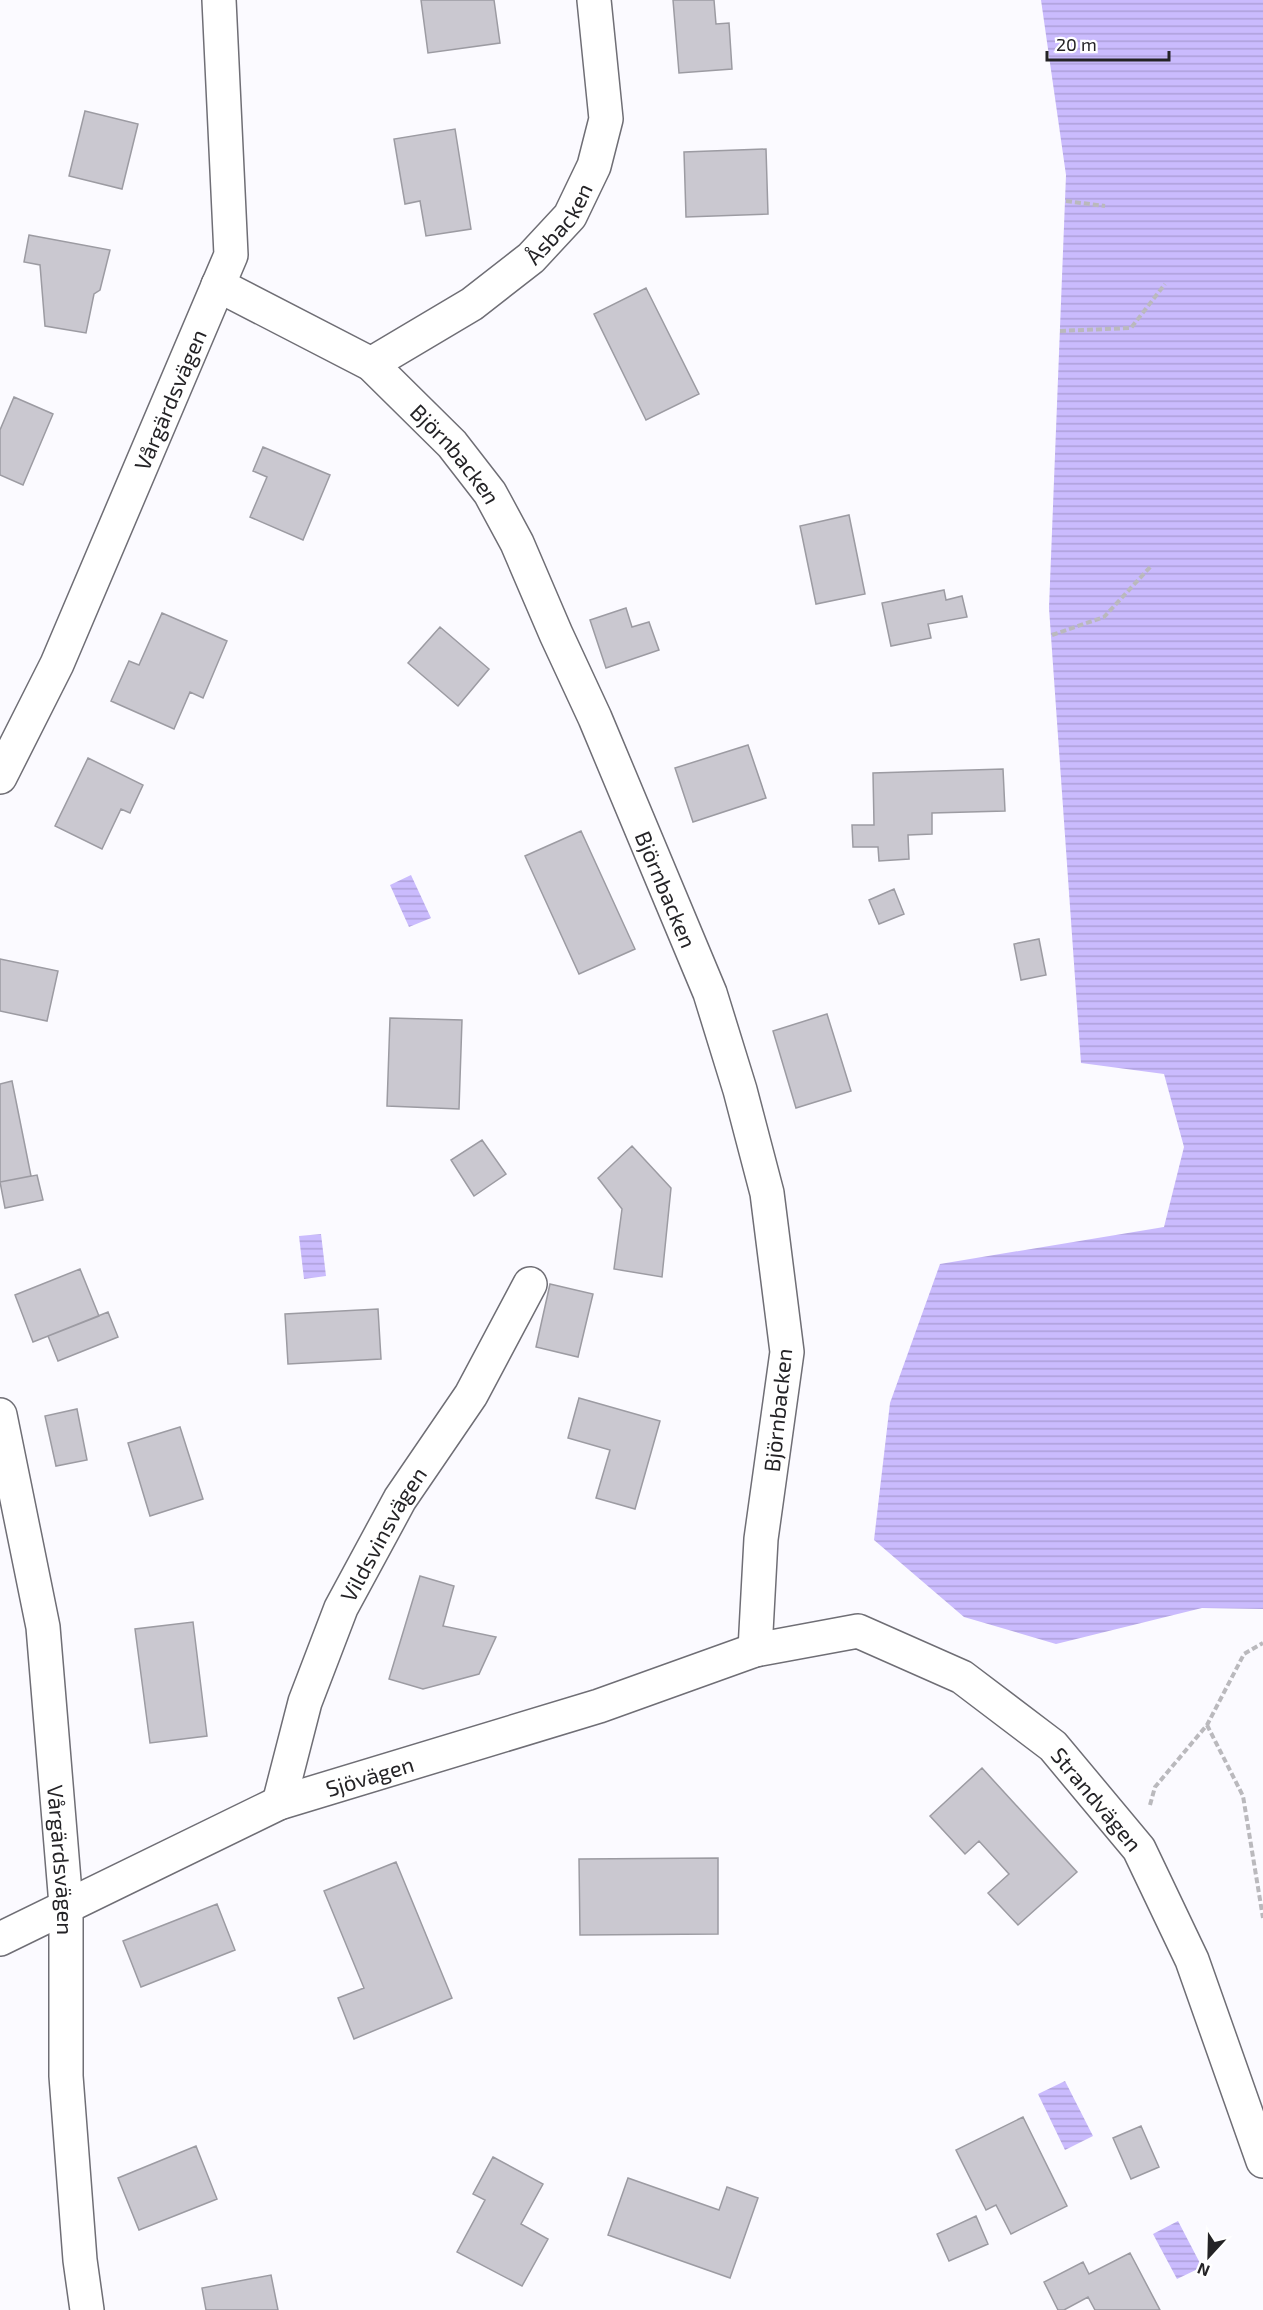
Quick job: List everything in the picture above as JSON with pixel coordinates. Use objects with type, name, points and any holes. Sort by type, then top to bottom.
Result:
[{"type":"street","name":"Vårgärdsvägen","points":[[0,777],[57,664],[231,255],[219,0]]},
{"type":"street","name":"Åsbacken","points":[[372,364],[472,304],[531,258],[570,216],[594,166],[606,119],[594,0]]},
{"type":"street","name":"Björnbacken","points":[[218,285],[372,364],[452,444],[490,493],[517,543],[595,718],[710,993],[740,1090],[767,1193],[787,1352],[761,1539],[754,1650]]},
{"type":"street","name":"Vildsvinsvägen","points":[[279,1803],[305,1702],[341,1608],[400,1500],[471,1395],[530,1284]]},
{"type":"street","name":"Vårgärdsvägen","points":[[0,1415],[43,1627],[66,1905],[66,2076],[80,2260],[87,2310]]},
{"type":"street","name":"Strandvägen","points":[[754,1650],[858,1631],[962,1677],[1053,1746],[1139,1849],[1192,1960],[1263,2161]]},
{"type":"street","name":"Sjövägen","points":[[0,1939],[279,1803],[599,1706],[754,1650]]},
{"type":"path","points":[[1066,201],[1105,206]]},
{"type":"path","points":[[1060,331],[1131,328],[1165,284]]},
{"type":"path","points":[[1052,635],[1104,618],[1152,565]]},
{"type":"path","points":[[1139,1849],[1155,1787],[1207,1725],[1244,1654],[1263,1642]]},
{"type":"path","points":[[1207,1725],[1243,1796],[1263,1918]]},
{"type":"shaded area","points":[[1041,0],[1263,0],[1263,1609],[1202,1608],[1056,1644],[964,1617],[874,1540],[890,1403],[940,1264],[1164,1227],[1184,1147],[1164,1074],[1081,1063],[1049,608],[1066,175]]},
{"type":"shaded area","points":[[411,875],[431,918],[409,927],[390,885]]},
{"type":"shaded area","points":[[321,1234],[326,1276],[304,1279],[299,1236]]},
{"type":"shaded area","points":[[1065,2081],[1093,2136],[1065,2150],[1038,2094]]},
{"type":"shaded area","points":[[1178,2221],[1202,2267],[1177,2279],[1153,2234]]},
{"type":"building","points":[[421,0],[494,0],[500,43],[428,53]]},
{"type":"building","points":[[673,0],[714,0],[716,24],[729,23],[732,69],[679,73]]},
{"type":"building","points":[[85,111],[138,124],[122,189],[69,176]]},
{"type":"building","points":[[455,129],[471,229],[426,236],[420,201],[405,204],[394,139]]},
{"type":"building","points":[[766,149],[768,214],[686,217],[684,152]]},
{"type":"building","points":[[29,235],[110,250],[100,290],[94,294],[86,333],[45,326],[40,265],[24,262]]},
{"type":"building","points":[[646,288],[699,394],[646,420],[594,314]]},
{"type":"building","points":[[14,397],[53,414],[23,485],[0,475],[0,430]]},
{"type":"building","points":[[263,447],[330,475],[303,540],[250,517],[267,477],[253,471]]},
{"type":"building","points":[[849,515],[865,594],[816,604],[800,526]]},
{"type":"building","points":[[944,590],[946,600],[962,596],[967,617],[928,624],[931,638],[891,646],[882,603]]},
{"type":"building","points":[[626,608],[632,627],[649,622],[659,650],[606,668],[590,620]]},
{"type":"building","points":[[162,613],[227,641],[203,698],[190,692],[174,729],[111,701],[129,661],[139,665]]},
{"type":"building","points":[[440,627],[489,669],[458,706],[408,663]]},
{"type":"building","points":[[748,745],[766,798],[693,822],[675,768]]},
{"type":"building","points":[[88,758],[143,785],[130,813],[121,809],[102,849],[55,826]]},
{"type":"building","points":[[1003,769],[1005,811],[932,813],[932,834],[908,835],[909,859],[879,861],[878,847],[853,847],[852,825],[874,825],[873,773]]},
{"type":"building","points":[[581,831],[635,949],[579,974],[525,856]]},
{"type":"building","points":[[894,889],[904,914],[879,924],[869,900]]},
{"type":"building","points":[[1039,939],[1046,975],[1021,980],[1014,944]]},
{"type":"building","points":[[0,959],[58,971],[47,1021],[0,1011]]},
{"type":"building","points":[[827,1014],[851,1091],[796,1108],[773,1031]]},
{"type":"building","points":[[390,1018],[462,1020],[459,1109],[387,1106]]},
{"type":"building","points":[[12,1081],[31,1176],[0,1182],[0,1084]]},
{"type":"building","points":[[482,1140],[506,1174],[474,1196],[451,1160]]},
{"type":"building","points":[[632,1146],[671,1188],[662,1277],[614,1269],[622,1209],[598,1178]]},
{"type":"building","points":[[37,1175],[43,1200],[5,1208],[0,1182]]},
{"type":"building","points":[[80,1269],[99,1316],[33,1342],[15,1295]]},
{"type":"building","points":[[550,1284],[593,1294],[578,1357],[536,1347]]},
{"type":"building","points":[[378,1309],[381,1359],[288,1364],[285,1314]]},
{"type":"building","points":[[108,1312],[118,1337],[58,1361],[48,1336]]},
{"type":"building","points":[[579,1398],[660,1421],[635,1509],[596,1498],[610,1450],[568,1438]]},
{"type":"building","points":[[77,1409],[87,1460],[56,1466],[45,1416]]},
{"type":"building","points":[[180,1427],[203,1499],[150,1516],[128,1443]]},
{"type":"building","points":[[420,1576],[454,1586],[443,1626],[496,1637],[479,1674],[423,1689],[389,1679]]},
{"type":"building","points":[[193,1622],[207,1736],[150,1743],[135,1629]]},
{"type":"building","points":[[982,1768],[1077,1872],[1018,1925],[988,1893],[1009,1874],[979,1841],[965,1854],[930,1816]]},
{"type":"building","points":[[718,1858],[718,1934],[580,1935],[579,1859]]},
{"type":"building","points":[[396,1862],[452,1998],[354,2039],[338,1998],[364,1988],[324,1891]]},
{"type":"building","points":[[217,1904],[235,1950],[141,1987],[123,1941]]},
{"type":"building","points":[[1023,2117],[1067,2206],[1011,2234],[996,2205],[986,2210],[956,2150]]},
{"type":"building","points":[[1141,2126],[1159,2167],[1131,2179],[1113,2138]]},
{"type":"building","points":[[196,2146],[217,2199],[139,2230],[118,2178]]},
{"type":"building","points":[[493,2157],[543,2184],[521,2224],[548,2239],[522,2286],[457,2252],[485,2200],[473,2194]]},
{"type":"building","points":[[628,2178],[719,2210],[727,2187],[758,2198],[730,2278],[608,2235]]},
{"type":"building","points":[[976,2216],[988,2244],[949,2261],[937,2234]]},
{"type":"building","points":[[1130,2253],[1160,2310],[1095,2310],[1088,2297],[1064,2310],[1058,2310],[1044,2282],[1083,2262],[1089,2274]]},
{"type":"building","points":[[271,2275],[278,2310],[206,2310],[202,2288]]}]
